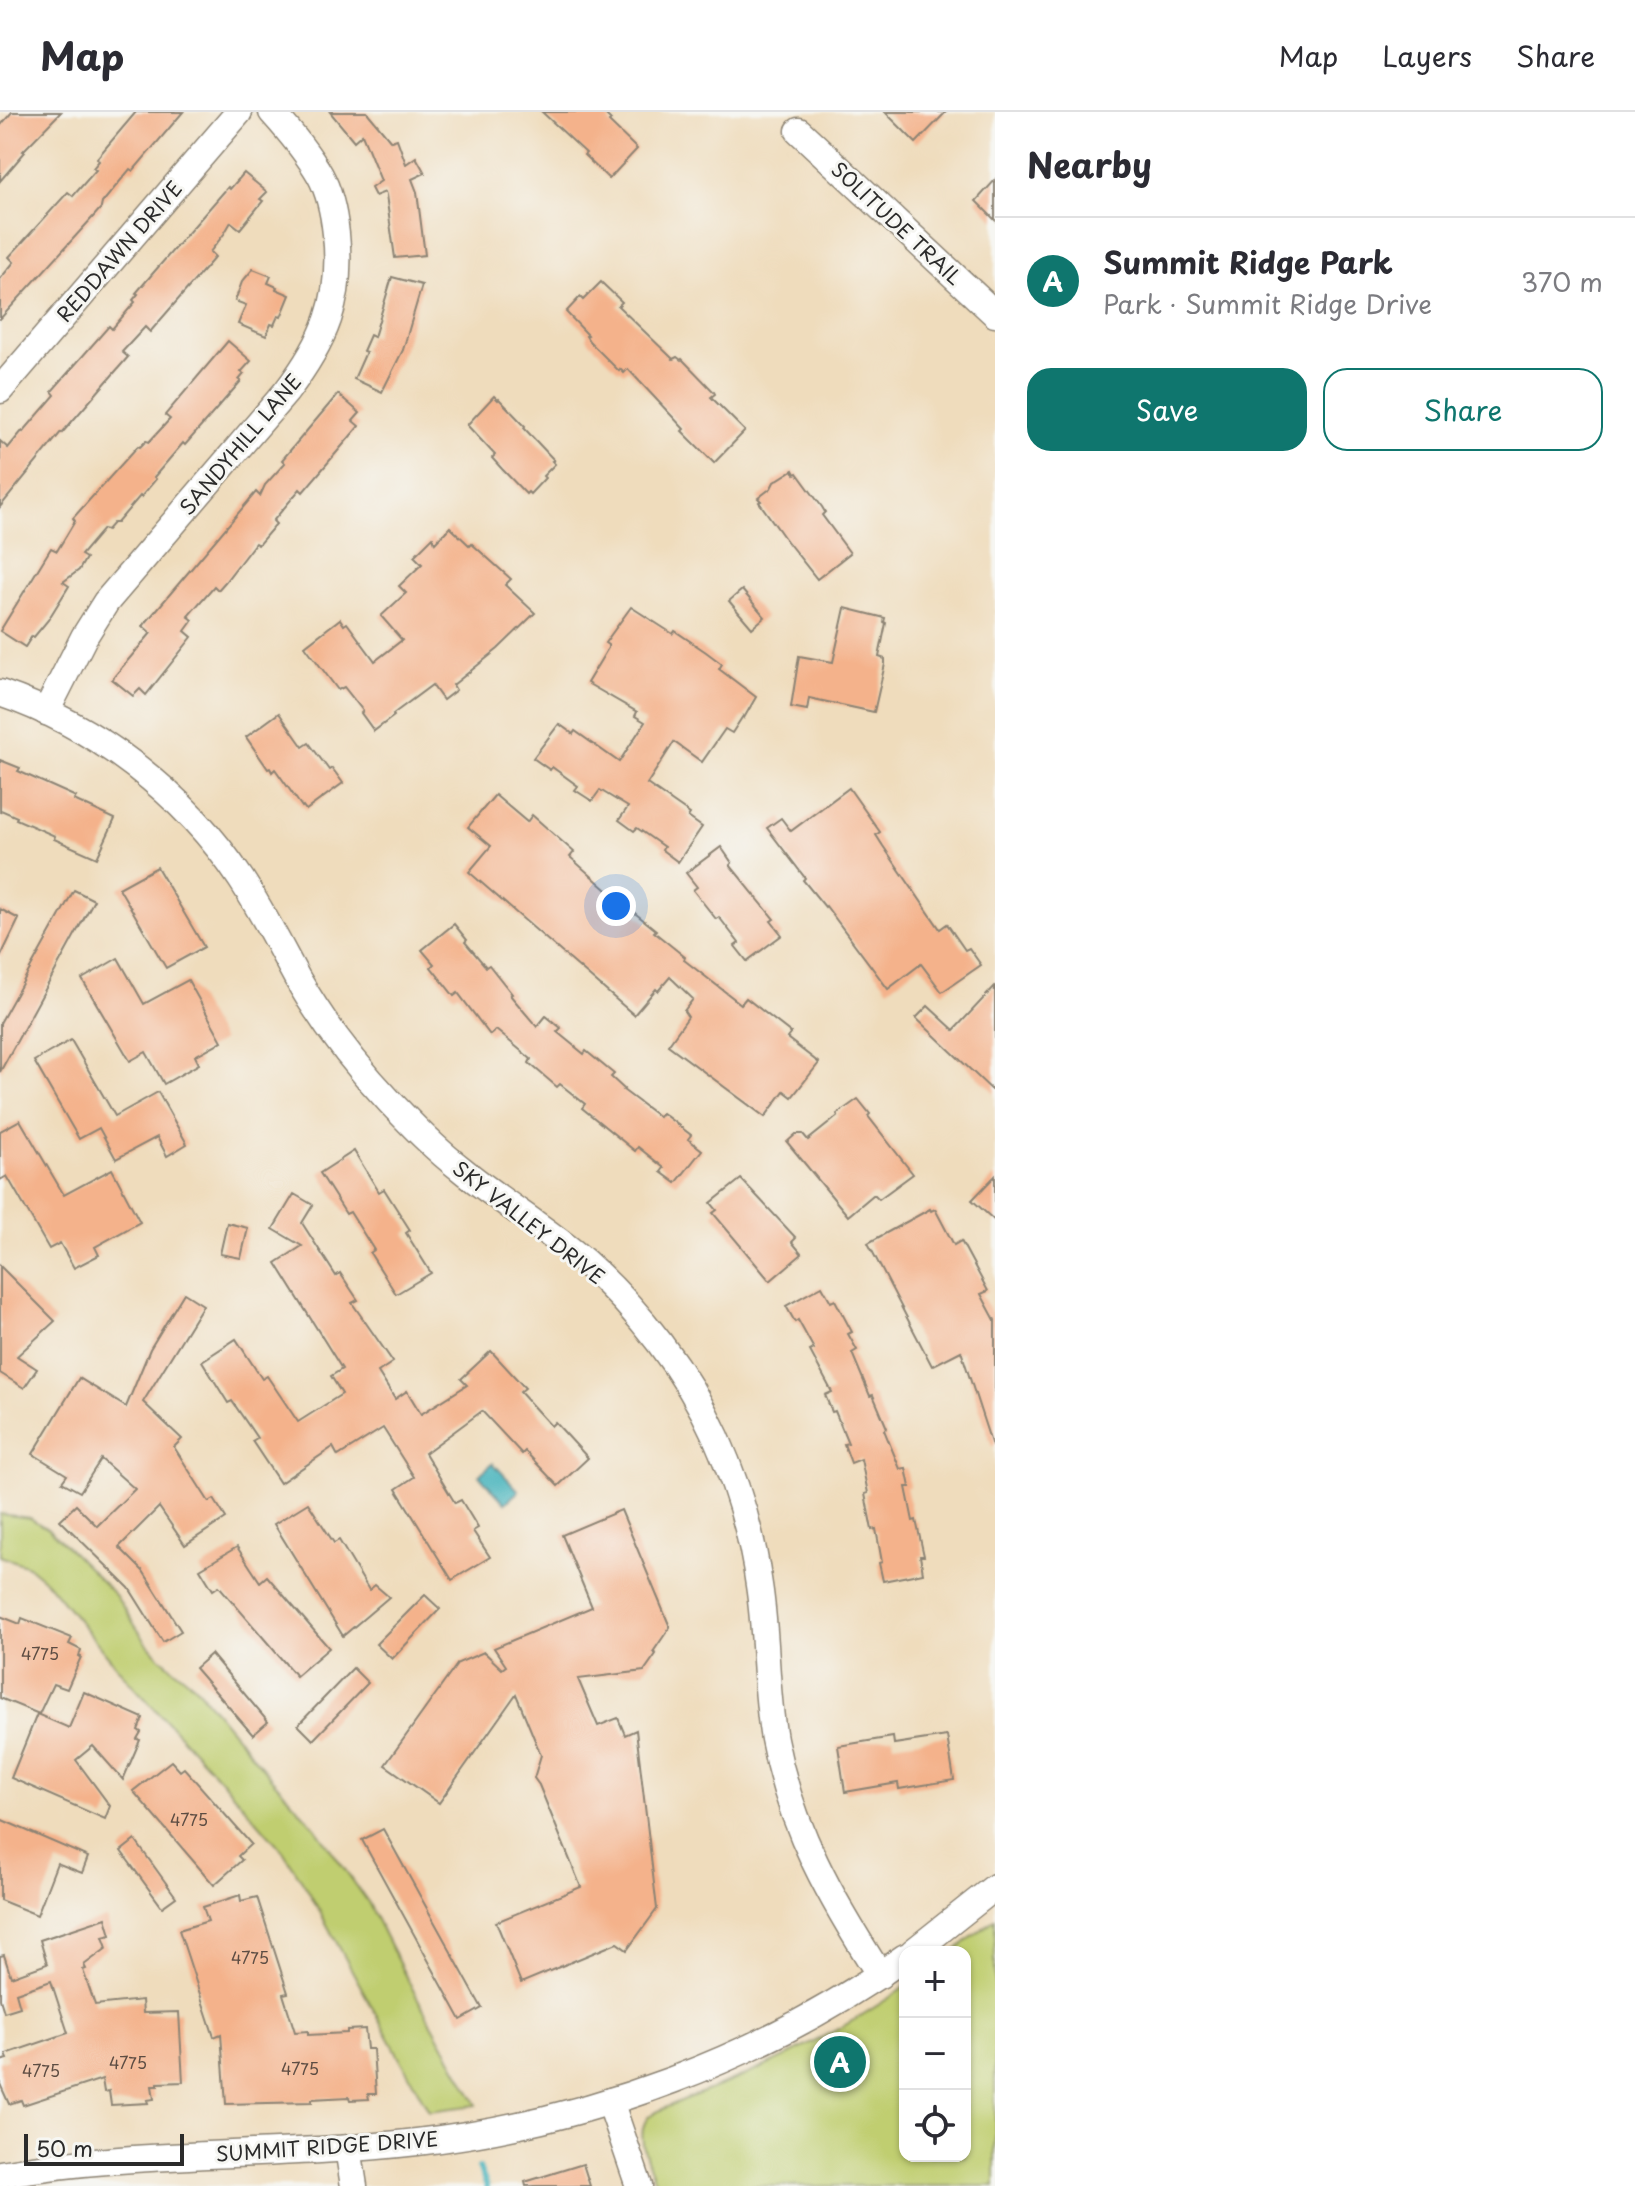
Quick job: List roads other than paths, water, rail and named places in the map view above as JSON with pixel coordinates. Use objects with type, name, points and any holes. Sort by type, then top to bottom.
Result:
[{"type":"street","name":"REDDAWN DRIVE","points":[[0,390],[239,112]]},
{"type":"street","name":"SANDYHILL LANE","points":[[46,712],[84,637],[106,602],[286,392],[313,352],[330,316],[337,288],[338,255],[335,221],[328,195],[306,153],[272,112]]},
{"type":"street","name":"SOLITUDE TRAIL","points":[[799,131],[995,314]]},
{"type":"street","name":"SKY VALLEY DRIVE","points":[[0,693],[46,712],[110,748],[154,781],[191,816],[238,875],[298,980],[360,1069],[426,1139],[460,1169],[586,1262],[643,1322],[683,1377],[715,1436],[734,1480],[748,1527],[759,1586],[773,1736],[796,1820],[842,1915],[880,1975]]},
{"type":"street","points":[[921,1946],[995,1887]]},
{"type":"street","name":"SUMMIT RIDGE DRIVE","points":[[0,2174],[140,2158],[416,2143],[564,2115],[712,2064],[760,2043],[810,2017],[899,1961]]},
{"type":"street","points":[[610,2101],[639,2186]]},
{"type":"street","points":[[348,2148],[354,2186]]},
{"type":"water","points":[[493,1463],[519,1491],[505,1503],[479,1475]]},
{"type":"waterway","points":[[479,2168],[487,2186]]},
{"type":"place","name":"Summit Ridge Park","points":[[840,2062]]}]
